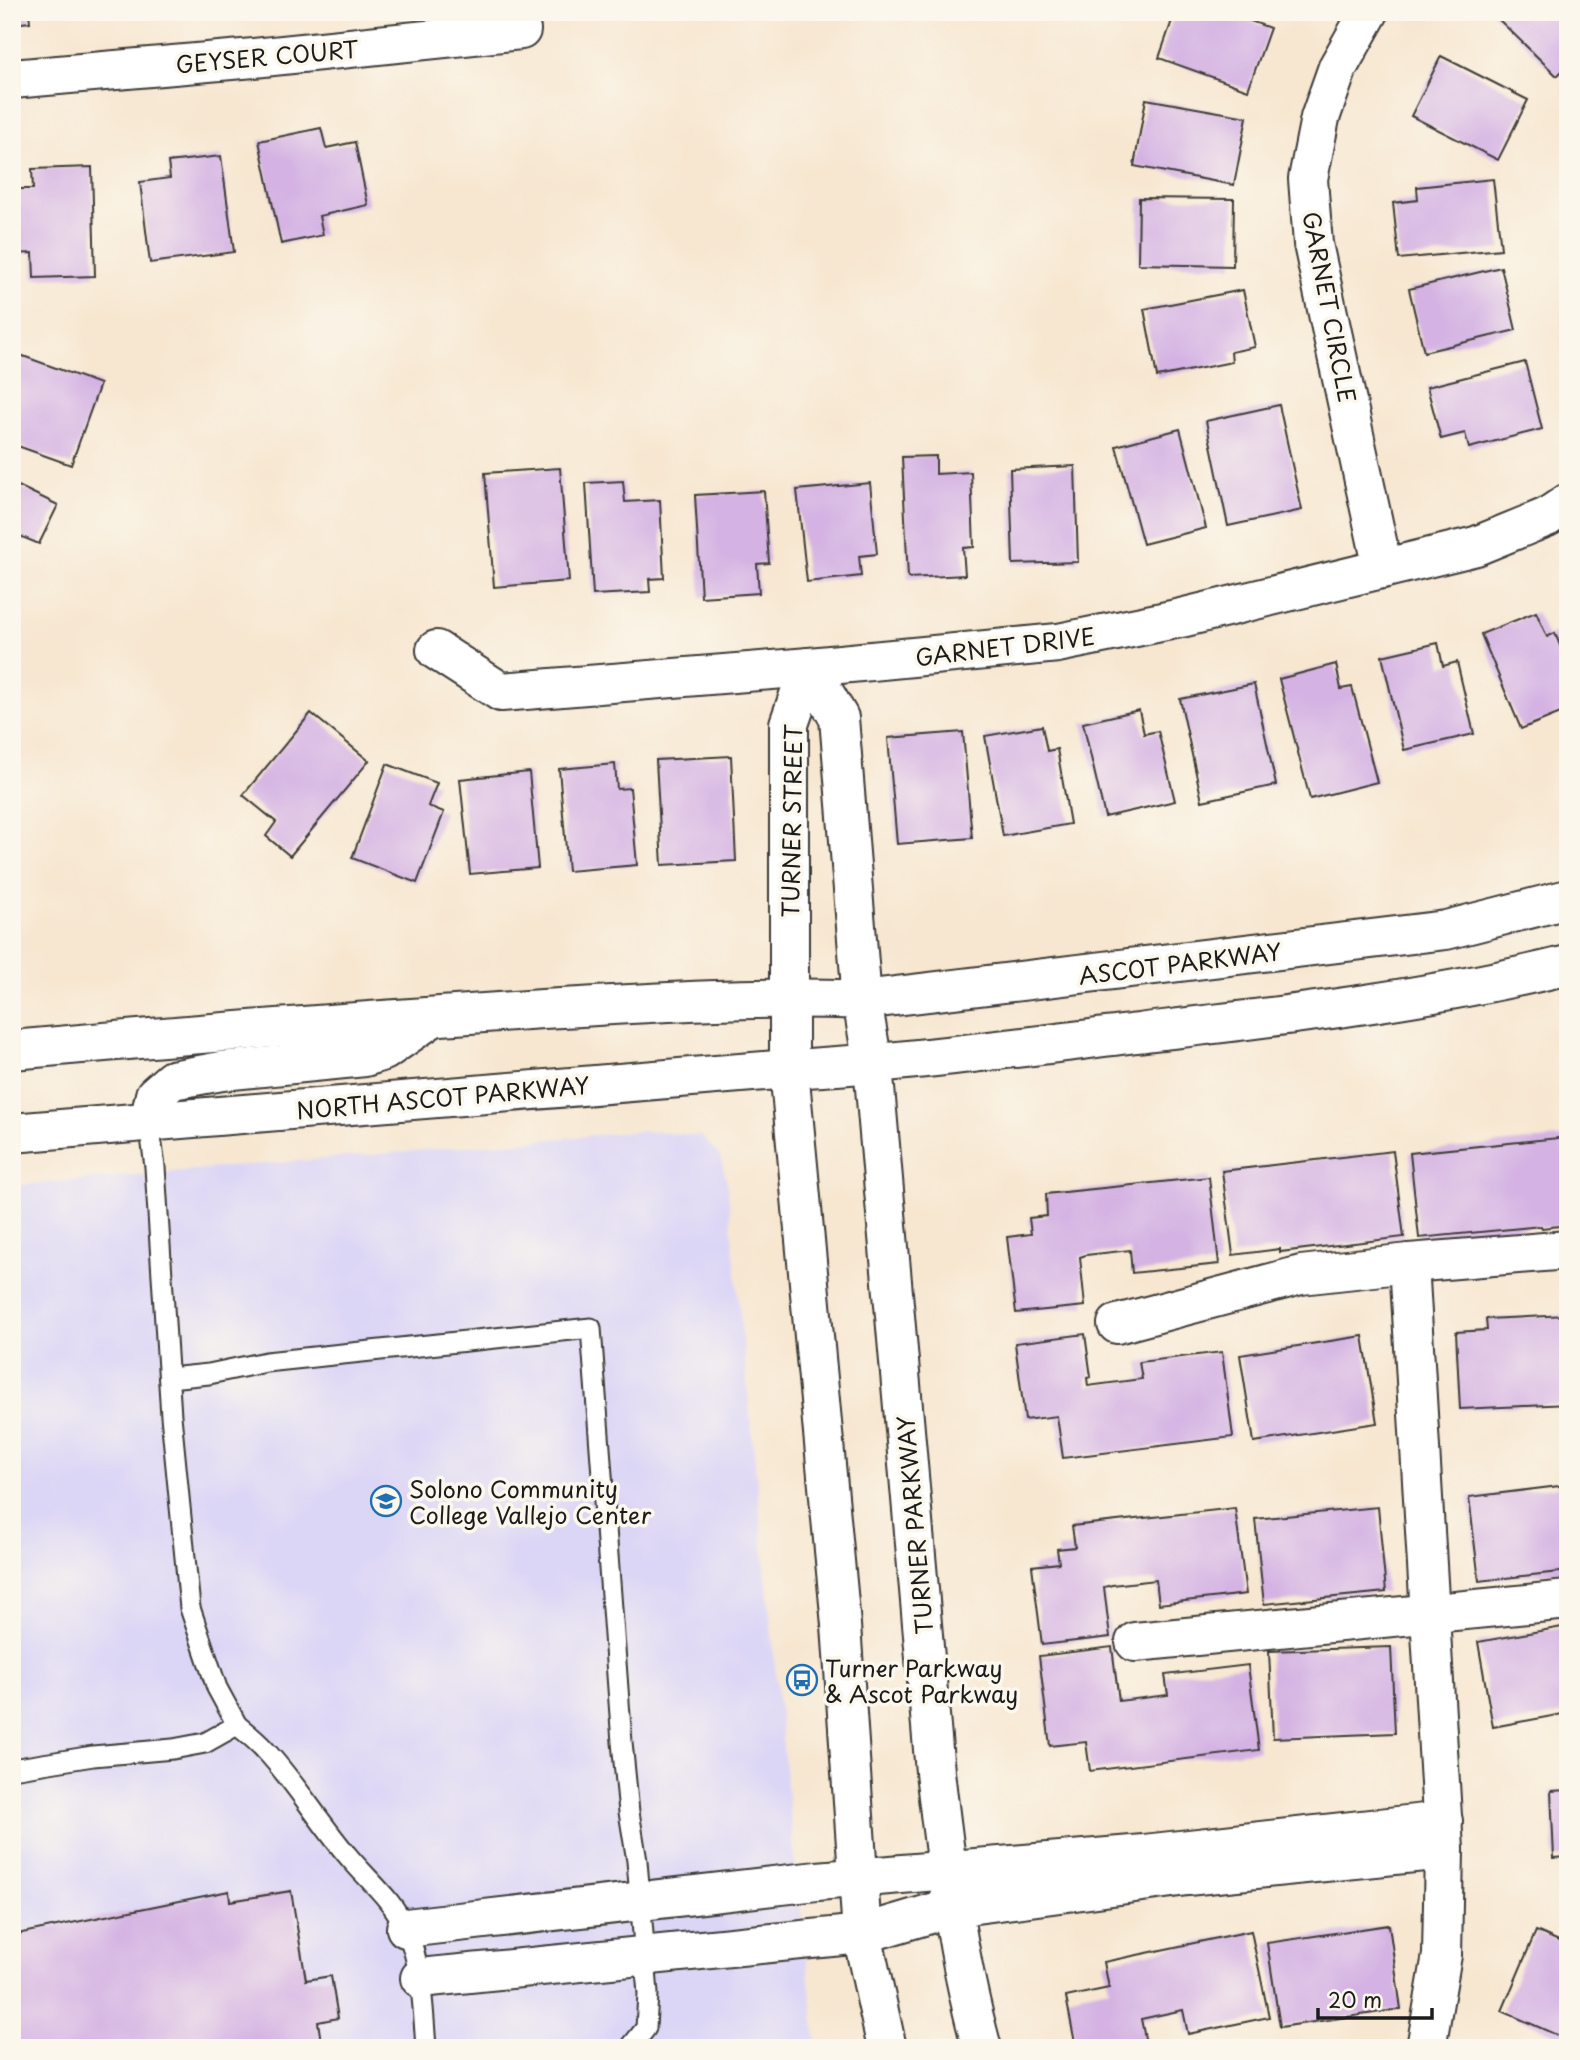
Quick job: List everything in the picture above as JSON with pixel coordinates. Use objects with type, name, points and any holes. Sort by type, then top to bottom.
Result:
[{"type":"street","name":"GARNET CIRCLE","points":[[1369,12],[1338,67],[1320,118],[1308,179],[1313,244],[1382,569]]},
{"type":"street","name":"GEYSER COURT","points":[[12,79],[521,30]]},
{"type":"street","name":"GARNET DRIVE","points":[[436,650],[501,692],[1058,643],[1181,618],[1476,546],[1548,517],[1568,503]]},
{"type":"street","name":"TURNER STREET","points":[[789,1069],[789,724],[809,667]]},
{"type":"street","name":"TURNER STREET","points":[[809,667],[839,718],[862,1000]]},
{"type":"street","name":"ASCOT PARKWAY","points":[[789,997],[862,1000],[1446,930],[1568,899]]},
{"type":"street","points":[[873,1065],[1332,1011],[1524,976],[1568,965]]},
{"type":"street","points":[[12,1050],[251,1028],[707,999],[789,997]]},
{"type":"street","name":"TURNER PARKWAY","points":[[862,1000],[873,1065],[935,1772],[953,1907],[970,2003],[982,2048]]},
{"type":"street","points":[[149,1122],[155,1095],[172,1080],[222,1071],[365,1057],[384,1051],[435,1016]]},
{"type":"street","name":"NORTH ASCOT PARKWAY","points":[[12,1133],[789,1069],[873,1065]]},
{"type":"street","points":[[789,1069],[841,1625],[862,1934],[887,2048]]},
{"type":"street","points":[[1117,1324],[1301,1275],[1409,1263],[1568,1251]]},
{"type":"street","points":[[1409,1263],[1444,1836],[1442,1955],[1426,2048]]},
{"type":"street","points":[[1135,1642],[1568,1600]]},
{"type":"street","points":[[420,1978],[862,1934],[953,1907],[1111,1871],[1444,1836]]},
{"type":"street","points":[[406,1928],[857,1877],[947,1870],[1111,1871]]},
{"type":"lane","points":[[149,1122],[155,1167],[169,1378],[190,1608],[218,1688],[237,1725],[265,1749],[296,1786],[322,1825],[395,1908],[406,1928],[420,1978],[426,2048]]},
{"type":"lane","points":[[169,1378],[209,1374],[266,1362],[591,1328],[622,1742],[637,1861],[648,1994],[646,2028],[630,2048]]},
{"type":"lane","points":[[12,1769],[93,1756],[173,1749],[205,1742],[237,1725]]},
{"type":"shaded area","name":"Solono Community College Vallejo Center","points":[[644,1131],[701,1136],[720,1156],[727,1182],[790,1817],[817,2048],[12,2048],[12,1186]]},
{"type":"building","points":[[12,12],[29,12],[30,22],[12,24]]},
{"type":"building","points":[[1175,12],[1226,12],[1270,28],[1248,90],[1159,58]]},
{"type":"building","points":[[1491,12],[1568,12],[1568,65],[1557,76]]},
{"type":"building","points":[[1441,56],[1528,100],[1498,160],[1411,116]]},
{"type":"building","points":[[1146,99],[1247,117],[1234,185],[1134,166]]},
{"type":"building","points":[[321,128],[326,148],[355,142],[368,205],[319,216],[323,235],[281,244],[259,141]]},
{"type":"building","points":[[221,156],[234,252],[150,263],[140,182],[170,178],[168,162]]},
{"type":"building","points":[[92,167],[95,276],[34,278],[33,253],[12,254],[12,189],[33,189],[32,169]]},
{"type":"building","points":[[1493,179],[1501,249],[1399,259],[1393,203],[1418,200],[1417,187]]},
{"type":"building","points":[[1139,198],[1234,199],[1233,266],[1138,264]]},
{"type":"building","points":[[1501,267],[1516,330],[1424,352],[1409,289]]},
{"type":"building","points":[[1243,290],[1255,347],[1231,352],[1232,362],[1157,377],[1144,309]]},
{"type":"building","points":[[12,352],[100,384],[71,465],[12,444]]},
{"type":"building","points":[[1525,362],[1542,429],[1469,448],[1465,433],[1441,439],[1427,387]]},
{"type":"building","points":[[1279,405],[1302,510],[1228,526],[1206,421]]},
{"type":"building","points":[[1180,429],[1206,528],[1143,544],[1116,446]]},
{"type":"building","points":[[936,456],[936,474],[971,472],[974,547],[963,548],[965,575],[908,578],[902,457]]},
{"type":"building","points":[[1075,466],[1078,562],[1013,564],[1010,469]]},
{"type":"building","points":[[560,468],[569,581],[494,587],[485,473]]},
{"type":"building","points":[[623,481],[625,502],[660,500],[664,578],[649,579],[650,592],[593,595],[586,483]]},
{"type":"building","points":[[12,483],[58,505],[39,544],[20,536],[12,552]]},
{"type":"building","points":[[870,483],[877,554],[859,556],[861,576],[807,582],[797,490]]},
{"type":"building","points":[[764,491],[769,563],[757,564],[759,593],[701,597],[695,495]]},
{"type":"building","points":[[1536,612],[1547,637],[1555,633],[1568,665],[1568,710],[1521,729],[1481,634]]},
{"type":"building","points":[[1438,643],[1443,666],[1457,662],[1474,734],[1404,750],[1382,656]]},
{"type":"building","points":[[1336,664],[1341,689],[1352,687],[1377,782],[1310,799],[1279,679]]},
{"type":"building","points":[[1254,684],[1276,785],[1202,801],[1180,699]]},
{"type":"building","points":[[1139,710],[1144,734],[1158,731],[1175,801],[1105,817],[1083,723]]},
{"type":"building","points":[[311,713],[369,761],[290,856],[266,836],[276,822],[243,795]]},
{"type":"building","points":[[1042,726],[1047,751],[1057,749],[1070,824],[1003,836],[985,736]]},
{"type":"building","points":[[963,732],[972,838],[897,844],[888,738]]},
{"type":"building","points":[[731,756],[736,861],[662,865],[656,760]]},
{"type":"building","points":[[387,764],[437,783],[428,806],[444,812],[417,883],[352,858]]},
{"type":"building","points":[[615,764],[617,789],[630,788],[637,865],[568,871],[559,769]]},
{"type":"building","points":[[529,772],[538,868],[470,874],[460,779]]},
{"type":"building","points":[[1568,1137],[1568,1225],[1419,1238],[1410,1153]]},
{"type":"building","points":[[1393,1151],[1404,1237],[1233,1255],[1222,1171]]},
{"type":"building","points":[[1209,1177],[1219,1264],[1132,1273],[1130,1250],[1086,1255],[1080,1257],[1085,1306],[1016,1313],[1007,1237],[1031,1234],[1029,1218],[1047,1216],[1046,1194]]},
{"type":"building","points":[[1568,1315],[1568,1404],[1460,1409],[1456,1332],[1487,1330],[1486,1319]]},
{"type":"building","points":[[1085,1334],[1091,1377],[1087,1378],[1088,1386],[1142,1379],[1139,1362],[1222,1352],[1233,1437],[1063,1458],[1057,1416],[1025,1420],[1015,1343]]},
{"type":"building","points":[[1363,1336],[1377,1423],[1254,1442],[1240,1355]]},
{"type":"building","points":[[1568,1485],[1568,1571],[1479,1581],[1469,1497]]},
{"type":"building","points":[[1378,1507],[1386,1592],[1264,1604],[1255,1519]]},
{"type":"building","points":[[1235,1508],[1246,1594],[1159,1604],[1156,1580],[1104,1587],[1110,1637],[1042,1645],[1032,1566],[1059,1563],[1057,1549],[1075,1547],[1072,1526]]},
{"type":"building","points":[[1568,1626],[1568,1713],[1493,1727],[1478,1642]]},
{"type":"building","points":[[1112,1647],[1119,1701],[1168,1695],[1165,1675],[1248,1665],[1259,1750],[1090,1771],[1086,1742],[1050,1746],[1039,1656]]},
{"type":"building","points":[[1391,1647],[1395,1733],[1273,1738],[1269,1651]]},
{"type":"building","points":[[1568,1790],[1568,1857],[1554,1858],[1551,1791]]},
{"type":"building","points":[[229,1891],[230,1901],[291,1891],[306,1980],[331,1976],[338,2018],[318,2022],[322,2048],[12,2048],[12,1935]]},
{"type":"building","points":[[1389,1925],[1401,2009],[1280,2027],[1267,1943]]},
{"type":"building","points":[[1251,1931],[1269,2017],[1188,2034],[1183,2010],[1141,2019],[1147,2048],[1076,2048],[1066,1997],[1109,1988],[1104,1962]]},
{"type":"building","points":[[1536,1931],[1568,1945],[1568,2040],[1502,2011]]},
{"type":"place","name":"Solono Community College Vallejo Center","points":[[386,1501]]},
{"type":"place","name":"Turner Parkway & Ascot Parkway","points":[[802,1680]]}]
